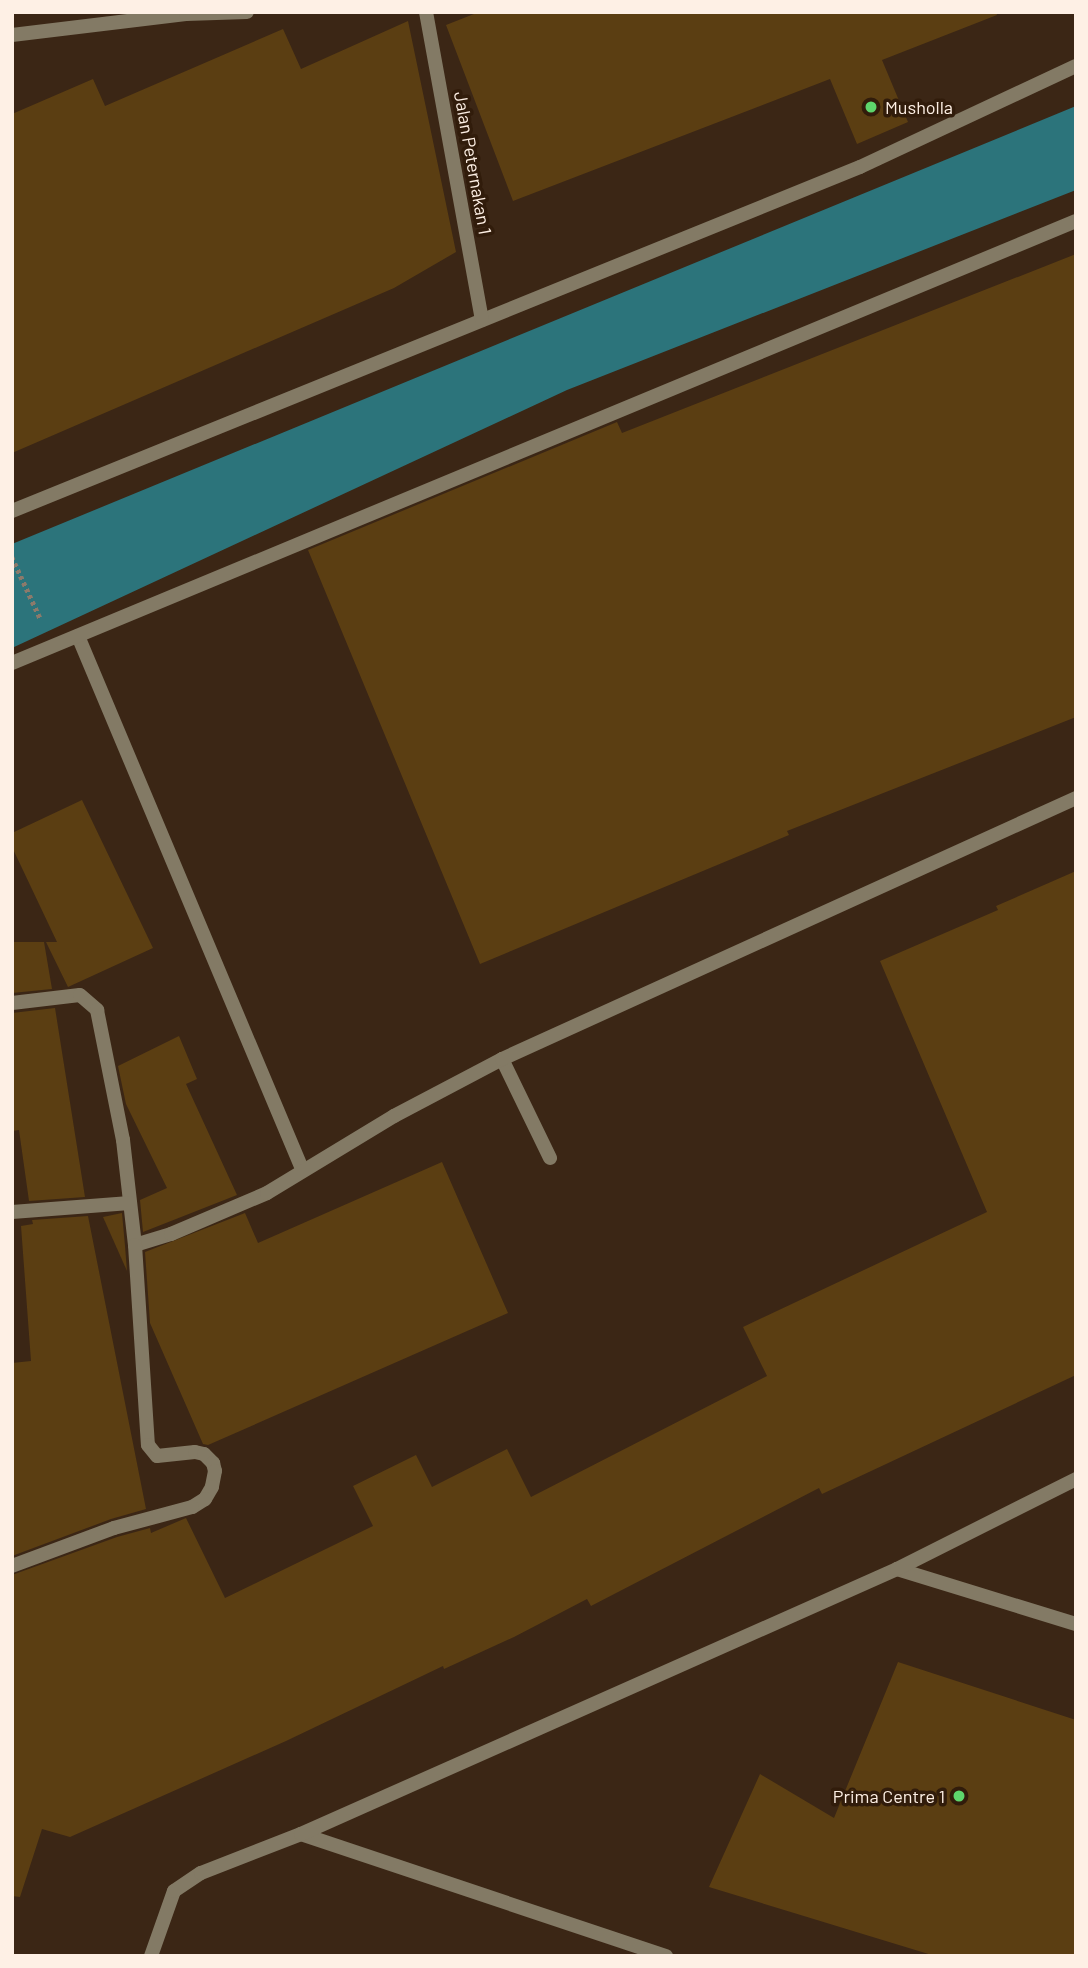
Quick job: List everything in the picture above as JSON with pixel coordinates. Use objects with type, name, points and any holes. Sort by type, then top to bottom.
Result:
[{"type":"street","points":[[12,35],[187,13],[247,12]]},
{"type":"street","name":"Jalan Peternakan 1","points":[[426,12],[482,320]]},
{"type":"street","points":[[12,511],[860,167],[1076,66]]},
{"type":"street","points":[[12,663],[1076,221]]},
{"type":"street","points":[[78,636],[302,1169]]},
{"type":"street","points":[[135,1245],[267,1193],[302,1169],[502,1059],[1076,798]]},
{"type":"street","points":[[12,1003],[80,995],[97,1010],[123,1140],[135,1245],[148,1445],[157,1456],[204,1454],[213,1463],[215,1471],[212,1487],[205,1499],[192,1507],[114,1528],[12,1566]]},
{"type":"street","points":[[502,1059],[550,1158]]},
{"type":"street","points":[[12,1212],[130,1203]]},
{"type":"street","points":[[151,1956],[174,1891],[185,1881],[301,1834],[897,1569],[1076,1479]]},
{"type":"street","points":[[897,1569],[1076,1624]]},
{"type":"street","points":[[301,1834],[666,1956]]},
{"type":"path","points":[[12,556],[34,605]]},
{"type":"water","points":[[1076,106],[1076,190],[567,390],[12,648],[12,544]]},
{"type":"building","points":[[479,12],[996,12],[997,15],[882,60],[908,122],[857,144],[830,79],[513,201],[446,25]]},
{"type":"building","points":[[408,21],[456,252],[394,288],[12,453],[12,114],[93,79],[105,106],[283,29],[301,69]]},
{"type":"building","points":[[1076,254],[1076,717],[787,831],[789,835],[480,964],[308,550],[617,422],[622,433]]},
{"type":"building","points":[[82,800],[153,948],[68,987],[46,942],[57,942],[12,847],[12,833]]},
{"type":"building","points":[[1076,871],[1076,1375],[822,1494],[819,1488],[591,1606],[587,1599],[514,1637],[444,1669],[443,1666],[286,1741],[70,1837],[42,1829],[20,1897],[12,1896],[12,1575],[117,1537],[150,1528],[151,1533],[186,1518],[225,1598],[373,1526],[353,1486],[416,1455],[432,1487],[507,1449],[531,1497],[767,1376],[743,1327],[987,1212],[880,961],[998,910],[996,906]]},
{"type":"building","points":[[12,942],[44,942],[52,989],[12,993]]},
{"type":"building","points":[[55,1008],[85,1197],[29,1201],[19,1130],[12,1131],[12,1013]]},
{"type":"building","points":[[179,1036],[197,1079],[186,1084],[237,1195],[143,1232],[140,1200],[167,1188],[126,1104],[118,1066]]},
{"type":"building","points":[[442,1162],[508,1313],[208,1445],[203,1444],[150,1323],[145,1252],[245,1213],[258,1243]]},
{"type":"building","points":[[122,1213],[125,1246],[127,1271],[103,1217]]},
{"type":"building","points":[[88,1216],[146,1509],[111,1519],[12,1556],[12,1363],[31,1361],[21,1226],[33,1224],[32,1220]]},
{"type":"building","name":"Prima Centre 1","points":[[898,1662],[1076,1720],[1076,1956],[935,1956],[709,1887],[760,1774],[834,1818]]},
{"type":"place","name":"Musholla","points":[[871,107]]},
{"type":"place","name":"Prima Centre 1","points":[[959,1796]]}]
